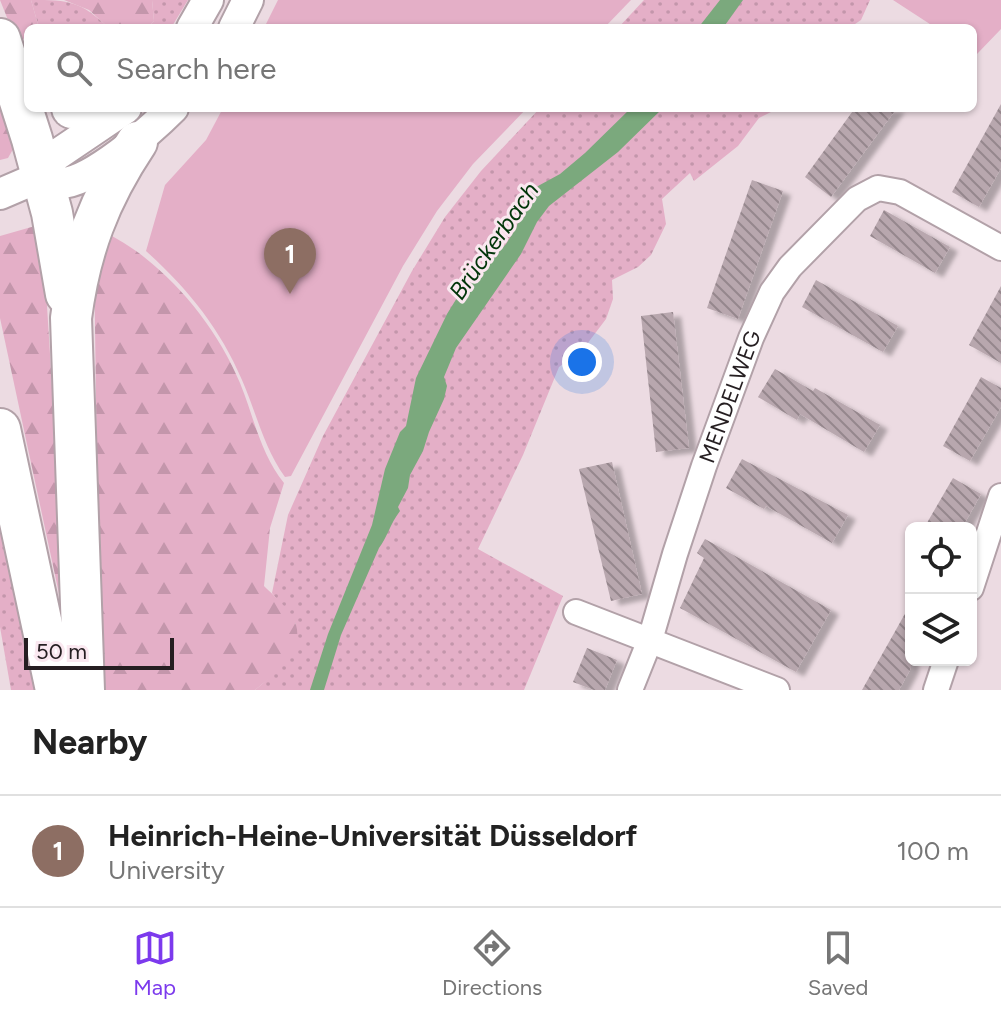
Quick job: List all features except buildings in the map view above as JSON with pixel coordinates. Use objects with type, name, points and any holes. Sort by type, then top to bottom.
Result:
[{"type":"highway","points":[[1,41],[24,76]]},
{"type":"highway","points":[[1,41],[17,187],[52,213],[71,318],[84,690]]},
{"type":"highway","points":[[71,318],[77,276],[89,233],[131,125]]},
{"type":"highway","points":[[0,429],[56,690]]},
{"type":"street","points":[[194,24],[208,0]]},
{"type":"street","points":[[236,24],[248,0]]},
{"type":"street","points":[[17,187],[76,179],[131,125],[163,112]]},
{"type":"street","name":"MENDELWEG","points":[[630,690],[650,640],[675,554],[738,374],[772,292],[796,261],[857,199],[873,190],[887,188],[900,192],[1001,248]]},
{"type":"street","points":[[977,570],[1001,496]]},
{"type":"street","points":[[576,612],[650,640],[747,684],[777,690]]},
{"type":"street","points":[[936,690],[944,666]]},
{"type":"green space","points":[[0,0],[31,0],[38,24],[24,24],[24,39],[16,40]]},
{"type":"green space","points":[[31,0],[74,4],[104,24],[38,24]]},
{"type":"green space","points":[[64,0],[152,0],[154,21],[151,24],[105,24],[89,10]]},
{"type":"green space","points":[[152,0],[188,0],[173,24],[151,24],[154,21]]},
{"type":"green space","points":[[278,0],[631,0],[608,24],[266,24]]},
{"type":"green space","points":[[644,0],[870,0],[861,20],[855,24],[622,24]]},
{"type":"green space","points":[[893,0],[1001,0],[1001,29],[977,54],[977,24],[930,24]]},
{"type":"green space","points":[[0,80],[16,144],[8,158],[0,160]]},
{"type":"green space","points":[[221,112],[523,112],[473,164],[437,211],[403,266],[291,476],[285,477],[271,454],[242,380],[213,326],[189,294],[146,251],[165,185],[206,140]]},
{"type":"green space","points":[[536,112],[771,112],[759,118],[738,146],[694,181],[690,173],[662,199],[666,224],[651,255],[638,267],[612,280],[613,299],[606,319],[584,348],[559,367],[523,455],[478,549],[563,596],[524,690],[255,690],[276,668],[296,624],[272,593],[288,515],[323,436],[412,271],[445,217],[481,171]]},
{"type":"green space","points":[[42,224],[67,631],[0,318],[0,236]]},
{"type":"green space","points":[[103,231],[159,270],[187,298],[212,330],[232,365],[263,447],[284,483],[270,528],[264,586],[291,614],[296,625],[296,644],[285,662],[255,690],[100,690],[94,252]]},
{"type":"green space","points":[[0,498],[37,690],[11,690],[0,627]]},
{"type":"shaded area","points":[[720,0],[743,0],[726,24],[701,24]]},
{"type":"shaded area","points":[[627,112],[659,112],[618,152],[549,206],[521,254],[456,348],[444,377],[447,386],[444,399],[410,475],[408,488],[398,507],[400,511],[379,548],[341,635],[324,690],[310,690],[328,634],[372,525],[385,469],[400,432],[406,426],[416,378],[447,314],[460,293],[506,244],[516,228],[526,198],[585,153]]},
{"type":"place","name":"Heinrich-Heine-Universität Düsseldorf","points":[[290,294]]},
{"type":"water label","name":"Brückerbach","points":[[494,241]]}]
